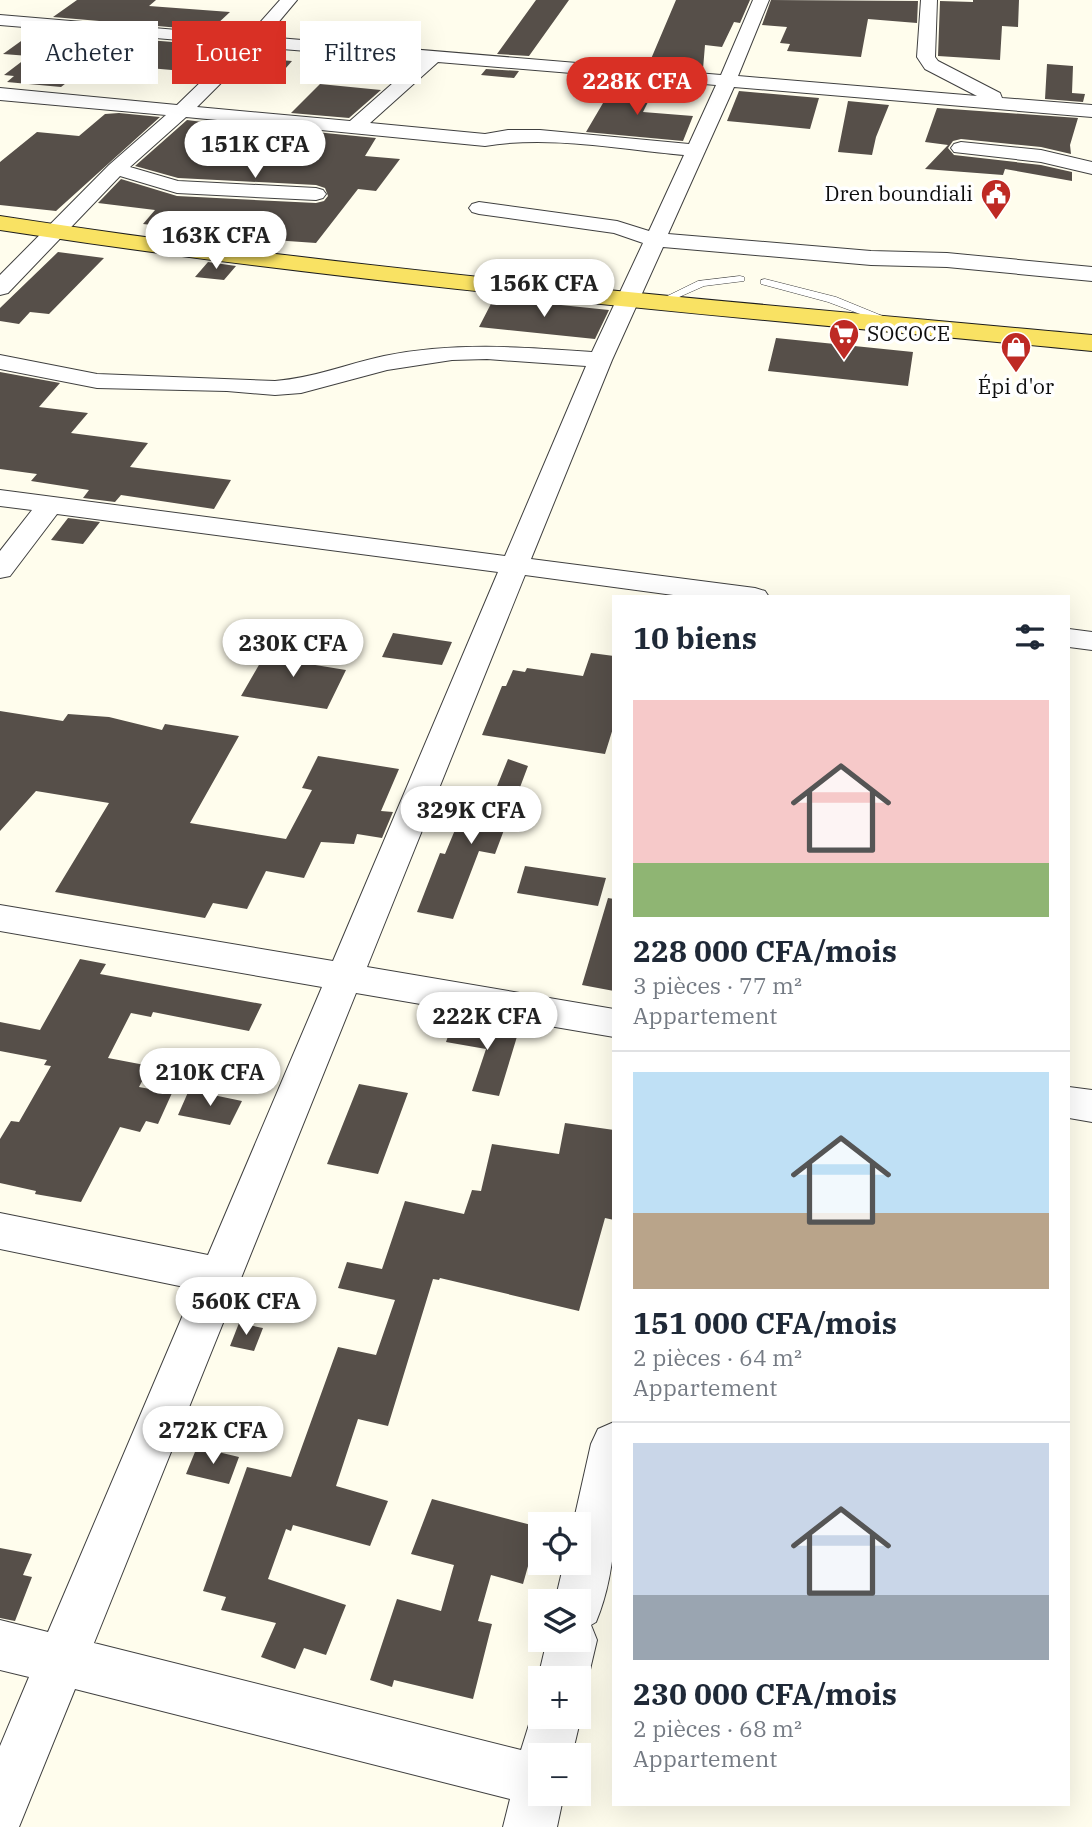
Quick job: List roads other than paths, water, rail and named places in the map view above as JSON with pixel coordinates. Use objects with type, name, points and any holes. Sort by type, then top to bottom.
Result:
[{"type":"main road","points":[[0,223],[277,262],[644,301],[1092,343]]},
{"type":"street","points":[[271,21],[289,0]]},
{"type":"street","points":[[0,1809],[600,360],[644,301],[653,239],[727,82],[761,0]]},
{"type":"street","points":[[929,0],[926,57],[931,65],[1008,105]]},
{"type":"street","points":[[0,20],[172,34]]},
{"type":"street","points":[[286,44],[1092,111]]},
{"type":"street","points":[[355,127],[434,57]]},
{"type":"street","points":[[0,288],[116,169],[209,84]]},
{"type":"street","points":[[0,94],[485,140],[508,136],[540,136],[694,150]]},
{"type":"street","points":[[961,148],[1041,156],[1092,168]]},
{"type":"street","points":[[116,169],[177,187],[316,194]]},
{"type":"street","points":[[480,208],[617,227],[653,239],[871,258],[947,260],[1092,274]]},
{"type":"street","points":[[0,362],[97,381],[227,384],[275,388],[301,386],[385,363],[453,354],[487,352],[600,360]]},
{"type":"street","points":[[0,498],[740,595]]},
{"type":"street","points":[[0,570],[51,504]]},
{"type":"street","points":[[1070,638],[1092,641]]},
{"type":"street","points":[[0,918],[612,1023]]},
{"type":"street","points":[[1070,1102],[1092,1106]]},
{"type":"street","points":[[0,1231],[221,1276]]},
{"type":"street","points":[[582,1589],[612,1453]]},
{"type":"street","points":[[0,1645],[528,1778]]},
{"type":"street","points":[[530,1827],[535,1806]]},
{"type":"lane","points":[[644,301],[702,283],[740,279]]},
{"type":"lane","points":[[765,282],[809,290],[856,306],[896,324]]},
{"type":"place","name":"Dren boundiali","points":[[996,221]]},
{"type":"place","name":"SOCOCE","points":[[844,361]]},
{"type":"place","name":"Épi d'or","points":[[1016,374]]}]
